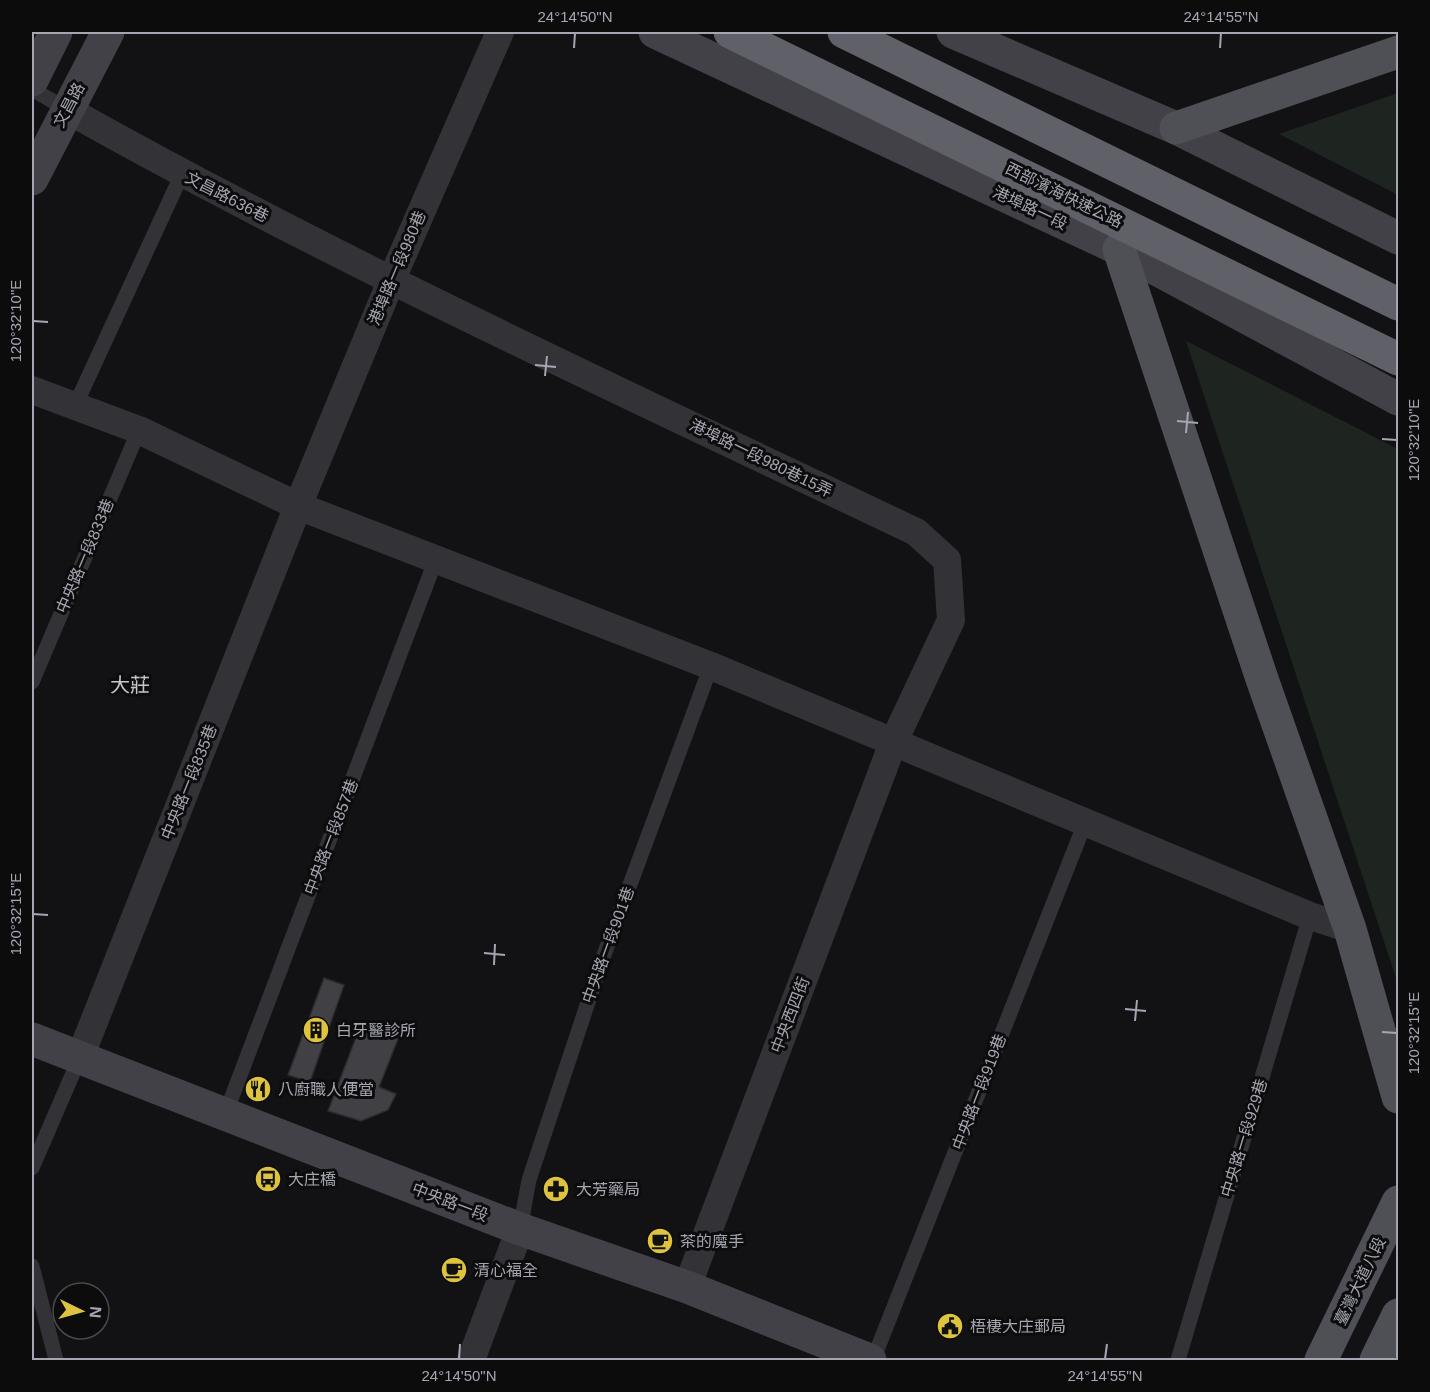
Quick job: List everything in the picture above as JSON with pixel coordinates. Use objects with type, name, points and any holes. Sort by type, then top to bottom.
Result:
[{"type":"highway","name":"西部濱海快速公路","points":[[730,32],[1398,359]]},
{"type":"highway","points":[[844,32],[1398,304]]},
{"type":"main road","points":[[1176,128],[1398,52]]},
{"type":"main road","points":[[1119,249],[1262,679],[1350,930],[1398,1097]]},
{"type":"main road","name":"臺灣大道八段","points":[[1321,1360],[1398,1202]]},
{"type":"main road","points":[[1376,1360],[1398,1315]]},
{"type":"street","points":[[32,80],[56,32]]},
{"type":"street","name":"文昌路","points":[[32,178],[108,32]]},
{"type":"street","name":"港埠路一段980巷","points":[[298,506],[391,281],[500,32]]},
{"type":"street","name":"港埠路一段","points":[[655,32],[1119,249],[1398,399]]},
{"type":"street","points":[[953,32],[1176,128],[1398,238]]},
{"type":"street","name":"文昌路636巷","points":[[66,109],[182,174],[391,281]]},
{"type":"street","name":"港埠路一段980巷15弄","points":[[391,281],[916,532],[947,560],[951,620],[893,743]]},
{"type":"street","points":[[32,390],[139,430],[298,506],[711,666],[1310,916],[1350,930]]},
{"type":"street","name":"中央路一段835巷","points":[[81,1057],[298,506]]},
{"type":"street","name":"中央西四街","points":[[687,1287],[893,743]]},
{"type":"street","name":"中央路一段","points":[[32,1039],[520,1228],[687,1287],[872,1360]]},
{"type":"street","points":[[471,1360],[520,1228]]},
{"type":"lane","points":[[32,89],[66,109]]},
{"type":"lane","points":[[75,406],[182,174]]},
{"type":"lane","name":"中央路一段833巷","points":[[32,682],[139,430]]},
{"type":"lane","name":"中央路一段857巷","points":[[225,1115],[436,559]]},
{"type":"lane","name":"中央路一段901巷","points":[[520,1228],[529,1180],[601,963],[711,666]]},
{"type":"lane","name":"中央路一段919巷","points":[[872,1360],[1085,823]]},
{"type":"lane","name":"中央路一段929巷","points":[[1178,1360],[1310,916]]},
{"type":"lane","points":[[32,1168],[81,1057]]},
{"type":"lane","points":[[32,1266],[56,1360]]},
{"type":"shaded area","points":[[1398,93],[1398,195],[1279,134]]},
{"type":"shaded area","points":[[1186,341],[1398,449],[1398,984]]},
{"type":"building","name":"白牙醫診所","points":[[324,978],[344,985],[310,1082],[288,1075]]},
{"type":"building","points":[[360,1027],[398,1039],[379,1087],[396,1094],[388,1110],[361,1121],[328,1111]]},
{"type":"place","name":"白牙醫診所","points":[[316,1030]]},
{"type":"place","name":"八廚職人便當","points":[[258,1089]]},
{"type":"place","name":"大庄橋","points":[[268,1179]]},
{"type":"place","name":"大芳藥局","points":[[556,1189]]},
{"type":"place","name":"茶的魔手","points":[[660,1241]]},
{"type":"place","name":"清心福全","points":[[454,1270]]},
{"type":"place","name":"梧棲大庄郵局","points":[[950,1326]]},
{"type":"district","name":"大莊","points":[[130,685]]}]
